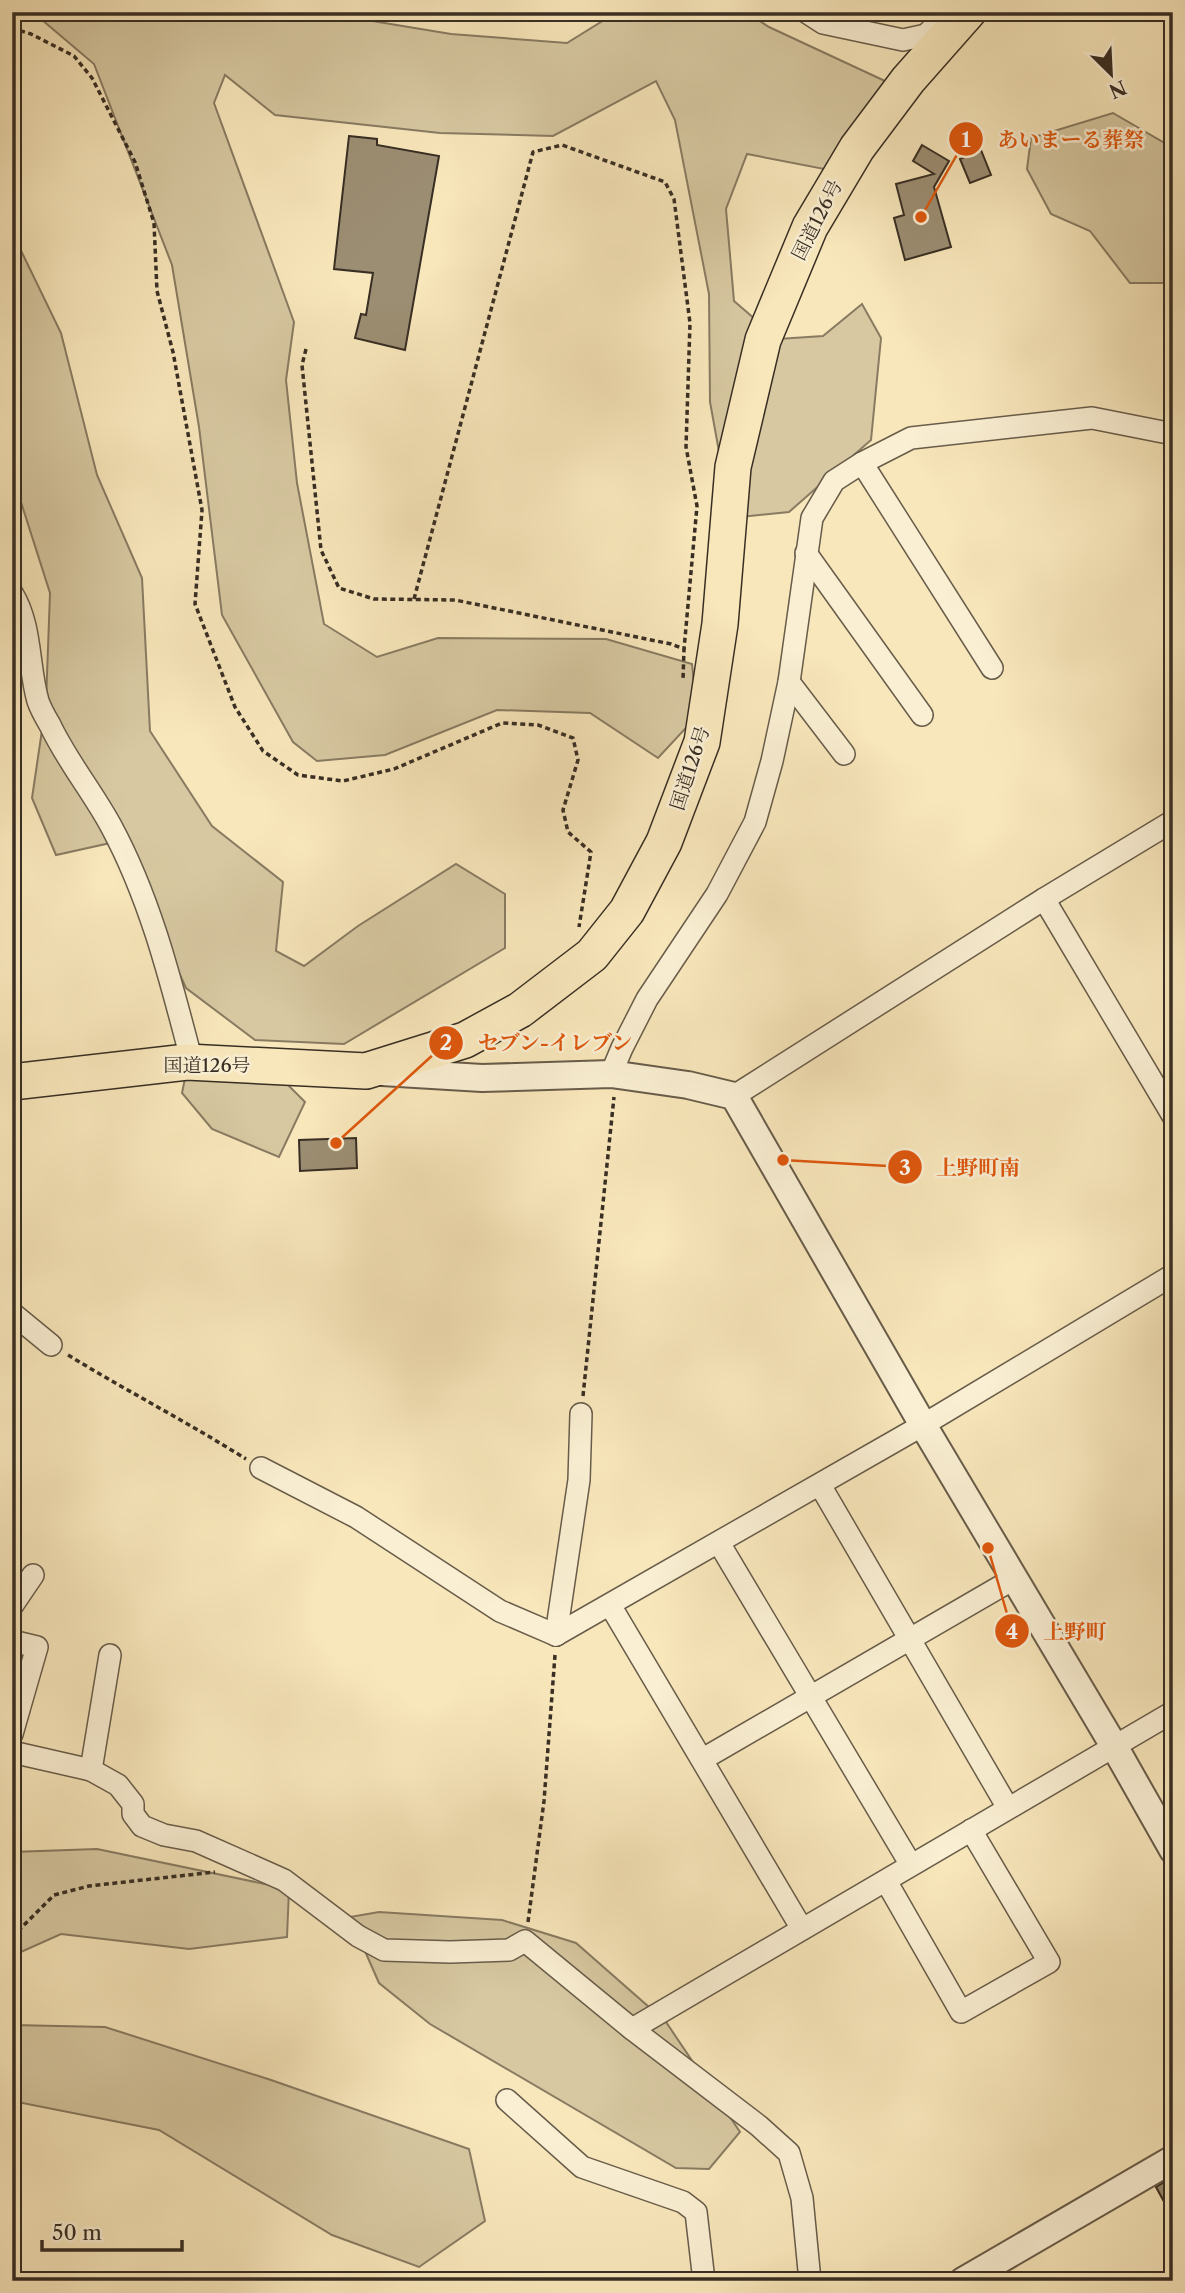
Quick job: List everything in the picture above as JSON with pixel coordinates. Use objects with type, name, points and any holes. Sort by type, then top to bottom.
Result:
[{"type":"highway","name":"国道126号","points":[[12,1082],[192,1062],[366,1071],[465,1040],[520,1010],[592,955],[627,911],[664,842],[702,742],[720,624],[733,467],[763,340],[810,227],[857,148],[908,80],[968,12]]},
{"type":"street","points":[[806,12],[823,23],[903,40],[926,35],[949,12]]},
{"type":"street","points":[[611,1074],[647,999],[717,894],[755,822],[772,761],[789,682],[812,518],[834,481],[911,438],[1092,418],[1173,434]]},
{"type":"street","points":[[862,463],[992,668]]},
{"type":"street","points":[[806,552],[922,715]]},
{"type":"street","points":[[12,593],[27,632],[38,702],[128,860],[149,912],[168,971],[192,1062]]},
{"type":"street","points":[[789,682],[844,754]]},
{"type":"street","points":[[366,1071],[482,1078],[611,1074],[688,1085],[734,1096],[1044,899],[1173,821]]},
{"type":"street","points":[[1044,899],[1173,1116]]},
{"type":"street","points":[[734,1096],[923,1425],[1115,1746],[1173,1850]]},
{"type":"street","points":[[556,1635],[923,1425],[1173,1275]]},
{"type":"street","points":[[12,1313],[51,1345]]},
{"type":"street","points":[[556,1635],[579,1480],[581,1414]]},
{"type":"street","points":[[261,1468],[356,1517],[500,1611],[556,1635]]},
{"type":"street","points":[[820,1485],[1008,1808]]},
{"type":"street","points":[[719,1543],[911,1865]]},
{"type":"street","points":[[12,1606],[33,1575]]},
{"type":"street","points":[[702,1759],[1014,1578]]},
{"type":"street","points":[[610,1605],[802,1929]]},
{"type":"street","points":[[12,1641],[37,1647],[12,1734]]},
{"type":"street","points":[[91,1770],[110,1655]]},
{"type":"street","points":[[632,2029],[1173,1712]]},
{"type":"street","points":[[12,1752],[91,1770],[118,1785],[133,1804],[134,1814],[142,1826],[164,1835],[196,1841],[284,1880],[358,1936],[384,1950],[509,1950],[525,1941],[632,2029],[759,2126],[789,2153],[802,2198],[810,2281]]},
{"type":"street","points":[[886,1881],[961,2012],[1049,1962],[971,1830]]},
{"type":"street","points":[[508,2100],[582,2167],[683,2202],[696,2212],[704,2281]]},
{"type":"street","points":[[963,2281],[1173,2159]]},
{"type":"path","points":[[12,28],[31,33],[74,56],[92,78],[135,162],[154,223],[157,291],[173,352],[202,510],[195,604],[235,707],[263,751],[298,775],[342,781],[394,769],[502,723],[538,725],[572,738],[578,760],[563,810],[568,832],[591,852],[577,940],[592,955]]},
{"type":"path","points":[[414,599],[533,152],[562,145],[665,182],[674,199],[690,323],[687,447],[697,506],[682,687]]},
{"type":"path","points":[[306,348],[302,365],[321,550],[339,588],[374,599],[455,600],[671,644],[684,649]]},
{"type":"path","points":[[581,1414],[614,1101],[611,1074]]},
{"type":"path","points":[[51,1345],[122,1388],[182,1419],[261,1468]]},
{"type":"path","points":[[525,1941],[544,1801],[556,1635]]},
{"type":"path","points":[[12,1937],[54,1895],[89,1886],[223,1871],[251,1865]]},
{"type":"shaded area","points":[[318,12],[451,34],[567,43],[617,12],[746,12],[769,27],[885,81],[824,169],[747,154],[726,209],[734,301],[778,339],[823,336],[862,304],[881,338],[871,440],[789,512],[731,518],[710,402],[709,294],[675,120],[656,81],[553,136],[440,133],[275,115],[225,75],[214,103],[294,322],[286,380],[297,483],[324,624],[377,657],[438,638],[606,639],[692,664],[697,716],[658,758],[590,713],[497,710],[385,755],[317,761],[293,742],[222,615],[199,427],[172,265],[94,64],[35,14]]},
{"type":"shaded area","points":[[1113,113],[1163,142],[1173,143],[1173,283],[1130,283],[1090,231],[1051,214],[1027,169],[1031,138]]},
{"type":"shaded area","points":[[12,232],[61,333],[97,475],[142,578],[150,731],[212,826],[283,882],[276,951],[304,966],[358,926],[456,864],[505,894],[505,948],[344,1044],[255,1040],[186,988],[138,883],[115,842],[56,855],[32,798],[46,703],[50,593],[12,474]]},
{"type":"shaded area","points":[[186,1073],[281,1078],[305,1102],[279,1157],[212,1129],[182,1093]]},
{"type":"shaded area","points":[[97,1849],[289,1889],[287,1937],[189,1949],[61,1934],[12,1956],[12,1852]]},
{"type":"shaded area","points":[[379,1912],[502,1920],[576,1943],[666,2022],[740,2132],[709,2169],[676,2168],[430,2024],[379,1983],[350,1917]]},
{"type":"shaded area","points":[[12,2025],[105,2027],[271,2080],[469,2149],[485,2221],[419,2267],[332,2235],[159,2130],[12,2101]]},
{"type":"building","points":[[349,136],[377,139],[377,145],[439,156],[405,350],[355,338],[361,314],[366,315],[373,273],[334,269]]},
{"type":"building","points":[[922,145],[949,161],[934,187],[951,247],[905,260],[894,218],[904,215],[896,184],[934,174],[913,161]]},
{"type":"building","points":[[981,150],[991,175],[970,183],[960,159]]},
{"type":"building","points":[[356,1138],[357,1168],[300,1171],[299,1140]]},
{"type":"building","points":[[1173,2177],[1173,2218],[1156,2187]]},
{"type":"place","name":"あいまーる葬祭","points":[[921,217]]},
{"type":"place","name":"セブン-イレブン","points":[[336,1143]]},
{"type":"place","name":"上野町南","points":[[783,1160]]},
{"type":"place","name":"上野町","points":[[988,1548]]}]
